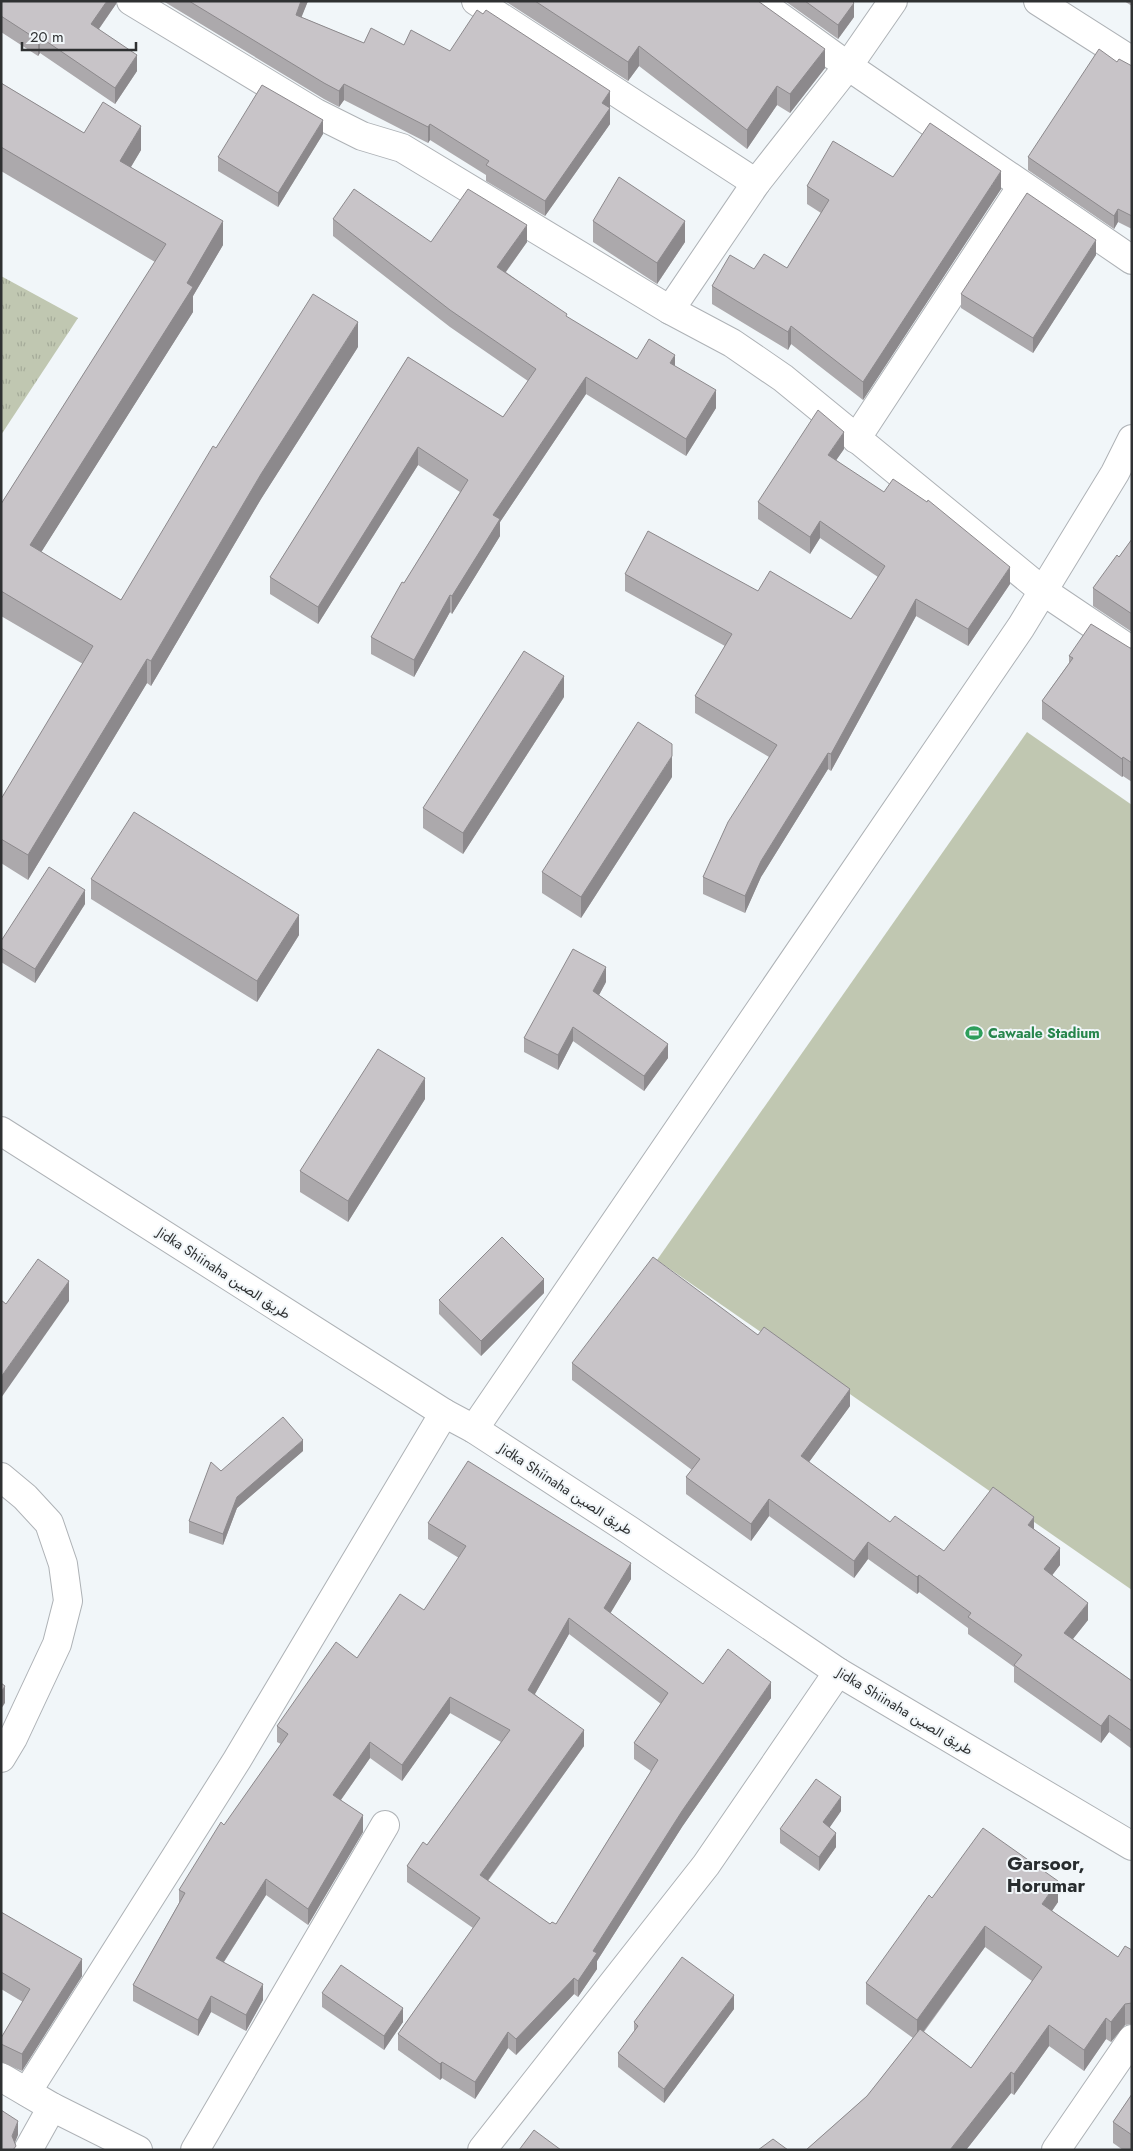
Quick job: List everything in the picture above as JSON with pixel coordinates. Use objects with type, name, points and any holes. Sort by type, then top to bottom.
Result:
[{"type":"street","points":[[131,1],[316,113],[362,136],[402,148],[670,310],[732,343],[783,378],[1043,591],[1132,651]]},
{"type":"street","points":[[758,1],[848,66],[1132,260]]},
{"type":"street","points":[[670,310],[756,183],[848,66],[893,1]]},
{"type":"street","points":[[1038,1],[1132,61]]},
{"type":"street","points":[[479,2],[756,183]]},
{"type":"street","points":[[856,439],[1022,186]]},
{"type":"street","points":[[474,1429],[1043,591],[1124,478],[1132,439]]},
{"type":"street","name":"Jidka Shiinaha طريق الصين","points":[[1,1130],[444,1413],[474,1429],[629,1530],[838,1672],[1132,1846]]},
{"type":"street","points":[[27,2092],[237,1760],[444,1413]]},
{"type":"street","points":[[1,1477],[24,1496],[49,1523],[63,1564],[68,1601],[57,1644],[13,1738],[1,1758]]},
{"type":"street","points":[[482,2150],[706,1864],[838,1672]]},
{"type":"street","points":[[195,2150],[385,1825]]},
{"type":"street","points":[[1056,2150],[1132,2039]]},
{"type":"street","points":[[1,2077],[52,2107],[138,2150]]},
{"type":"street","points":[[28,2150],[52,2107]]},
{"type":"green space","points":[[1,276],[78,318],[1,435]]},
{"type":"green space","name":"Cawaale Stadium","points":[[1027,732],[1132,805],[1132,1590],[657,1260]]},
{"type":"building","points":[[1,1],[107,1],[91,24],[137,55],[115,88],[40,37],[38,40],[1,16]]},
{"type":"building","points":[[189,1],[301,1],[296,15],[364,43],[371,28],[404,45],[411,30],[450,51],[477,10],[483,14],[486,10],[610,91],[602,103],[610,108],[545,201],[486,165],[489,161],[430,124],[428,127],[344,84],[339,91]]},
{"type":"building","points":[[535,1],[758,1],[825,49],[790,94],[777,86],[747,130],[639,46],[628,62]]},
{"type":"building","points":[[805,1],[852,1],[854,3],[838,25]]},
{"type":"building","points":[[1099,49],[1117,62],[1119,59],[1132,66],[1132,216],[1118,209],[1114,216],[1028,157]]},
{"type":"building","points":[[1,83],[84,133],[103,102],[141,126],[120,161],[223,221],[187,283],[193,287],[30,545],[121,600],[213,446],[216,448],[313,294],[358,322],[261,474],[151,661],[147,659],[28,855],[1,839],[1,799],[93,646],[1,591],[1,504],[166,244],[1,147]]},
{"type":"building","points":[[262,85],[323,120],[278,193],[218,157]]},
{"type":"building","points":[[930,123],[1001,171],[863,382],[791,326],[788,332],[712,286],[730,255],[754,269],[764,254],[787,268],[829,200],[807,186],[833,141],[893,177]]},
{"type":"building","points":[[619,177],[685,221],[657,263],[593,221]]},
{"type":"building","points":[[354,189],[431,242],[468,189],[527,225],[497,267],[567,314],[566,316],[637,359],[649,339],[675,355],[670,363],[716,390],[686,439],[586,377],[493,515],[500,519],[452,596],[450,595],[414,660],[371,637],[402,582],[404,583],[468,480],[418,447],[318,607],[270,577],[408,357],[503,417],[536,369],[450,310],[333,219]]},
{"type":"building","points":[[1027,193],[1096,240],[1033,338],[961,294]]},
{"type":"building","points":[[818,410],[844,432],[828,455],[884,492],[893,479],[927,502],[928,500],[1010,567],[968,629],[916,599],[831,754],[828,753],[761,861],[745,896],[703,877],[728,822],[777,745],[695,696],[732,634],[625,574],[648,531],[758,591],[770,571],[851,619],[885,566],[820,521],[810,537],[758,502]]},
{"type":"building","points":[[1132,539],[1132,614],[1093,588],[1117,555],[1119,557]]},
{"type":"building","points":[[1091,624],[1132,648],[1132,763],[1123,757],[1122,759],[1042,701],[1073,658],[1069,656]]},
{"type":"building","points":[[524,651],[564,676],[463,833],[423,808]]},
{"type":"building","points":[[638,722],[672,744],[672,756],[581,897],[542,872]]},
{"type":"building","points":[[134,812],[299,915],[257,981],[91,879]]},
{"type":"building","points":[[49,867],[85,890],[35,969],[1,948],[1,941]]},
{"type":"building","points":[[573,949],[606,967],[593,991],[668,1044],[644,1076],[573,1027],[558,1055],[524,1038]]},
{"type":"building","points":[[378,1049],[425,1078],[348,1201],[300,1171]]},
{"type":"building","points":[[502,1237],[544,1279],[481,1341],[439,1300]]},
{"type":"building","points":[[653,1257],[758,1335],[764,1327],[850,1389],[801,1456],[890,1522],[895,1516],[944,1551],[993,1487],[1034,1517],[1028,1525],[1060,1548],[1044,1569],[1088,1603],[1064,1633],[1132,1681],[1132,1731],[1109,1715],[1101,1726],[1014,1665],[1022,1655],[968,1617],[971,1613],[919,1575],[917,1577],[868,1542],[854,1561],[769,1499],[751,1524],[686,1477],[700,1459],[572,1363]]},
{"type":"building","points":[[38,1259],[69,1281],[1,1377],[1,1300],[6,1304]]},
{"type":"building","points":[[283,1417],[303,1440],[237,1497],[223,1534],[189,1521],[211,1462],[221,1471]]},
{"type":"building","points":[[468,1461],[631,1563],[604,1608],[703,1684],[728,1649],[771,1682],[682,1811],[593,1951],[597,1953],[578,1981],[574,1978],[516,2039],[508,2032],[475,2082],[442,2062],[440,2064],[398,2034],[480,1918],[407,1866],[423,1842],[427,1845],[510,1730],[450,1697],[402,1765],[370,1742],[333,1795],[363,1815],[308,1909],[266,1879],[216,1958],[263,1984],[246,2015],[211,1996],[198,2020],[133,1985],[185,1893],[179,1890],[221,1822],[224,1825],[288,1734],[277,1726],[336,1642],[357,1658],[400,1594],[424,1610],[466,1546],[428,1523]],"holes":[[[569,1618],[668,1693],[634,1743],[658,1760],[556,1924],[552,1922],[550,1924],[480,1875],[584,1730],[528,1690]]]},
{"type":"building","points":[[1,1683],[5,1686],[1,1692]]},
{"type":"building","points":[[816,1779],[841,1797],[823,1822],[836,1833],[819,1857],[780,1829]]},
{"type":"building","points":[[983,1828],[1058,1881],[1042,1904],[1118,1957],[1125,1946],[1132,1950],[1132,2003],[1125,2004],[1111,2022],[1106,2018],[1084,2050],[1049,2025],[1014,2074],[1011,2072],[950,2150],[806,2150],[867,2096],[920,2029],[971,2068],[1042,1967],[985,1926],[917,2020],[866,1983],[929,1895],[932,1898]]},
{"type":"building","points":[[1,1912],[82,1959],[22,2054],[1,2044],[1,2038],[30,1989],[1,1972]]},
{"type":"building","points":[[682,1957],[734,1995],[664,2089],[618,2053],[638,2026],[634,2022]]},
{"type":"building","points":[[341,1965],[403,2008],[384,2036],[322,1993]]},
{"type":"building","points":[[1132,2094],[1132,2135],[1113,2122]]},
{"type":"building","points":[[1,2110],[18,2121],[12,2136],[16,2146],[13,2150],[1,2150]]},
{"type":"building","points":[[534,2130],[561,2150],[519,2150]]},
{"type":"building","points":[[773,2139],[788,2150],[758,2150]]},
{"type":"place","name":"Cawaale Stadium","points":[[974,1033]]},
{"type":"district","name":"Garsoor, Horumar","points":[[1046,1874]]}]
